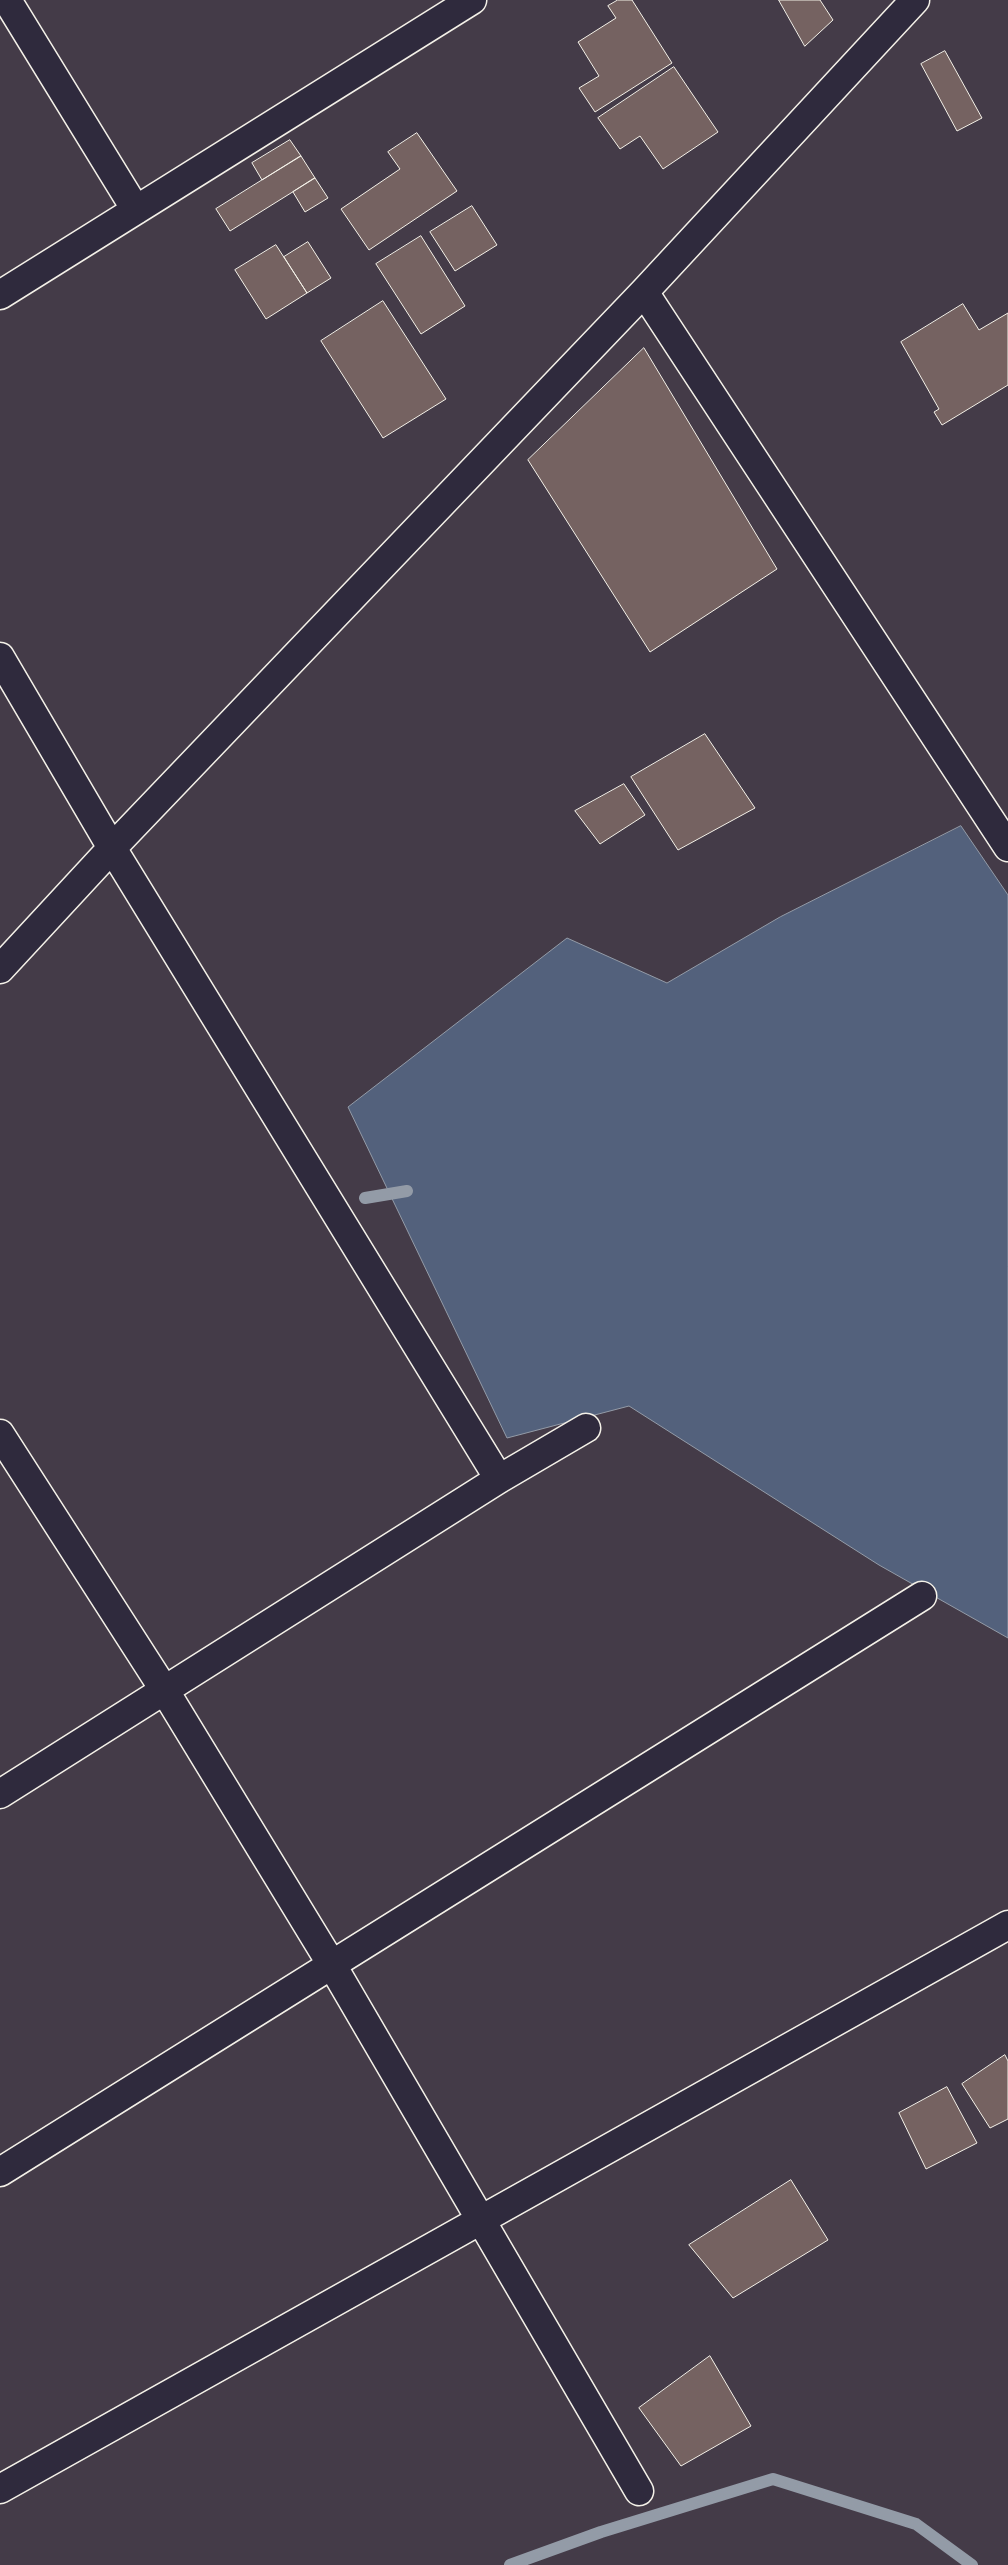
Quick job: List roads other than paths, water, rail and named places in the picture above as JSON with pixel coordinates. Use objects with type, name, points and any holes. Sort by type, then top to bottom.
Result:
[{"type":"street","points":[[7,0],[136,210]]},
{"type":"street","points":[[0,295],[472,0]]},
{"type":"street","points":[[0,970],[112,848],[644,292],[915,0]]},
{"type":"street","points":[[644,292],[1008,847]]},
{"type":"street","points":[[0,656],[112,848],[499,1479]]},
{"type":"street","points":[[0,1794],[166,1691],[499,1479],[586,1428]]},
{"type":"street","points":[[0,1434],[166,1691],[332,1965],[639,2491]]},
{"type":"street","points":[[0,2172],[922,1596]]},
{"type":"street","points":[[0,2490],[1008,1925]]},
{"type":"water","points":[[961,826],[1008,895],[1008,1638],[879,1565],[629,1406],[507,1438],[348,1107],[567,938],[667,983],[780,917]]},
{"type":"waterway","points":[[365,1198],[407,1191]]},
{"type":"waterway","points":[[510,2565],[601,2532],[773,2479],[916,2524],[972,2565]]}]
